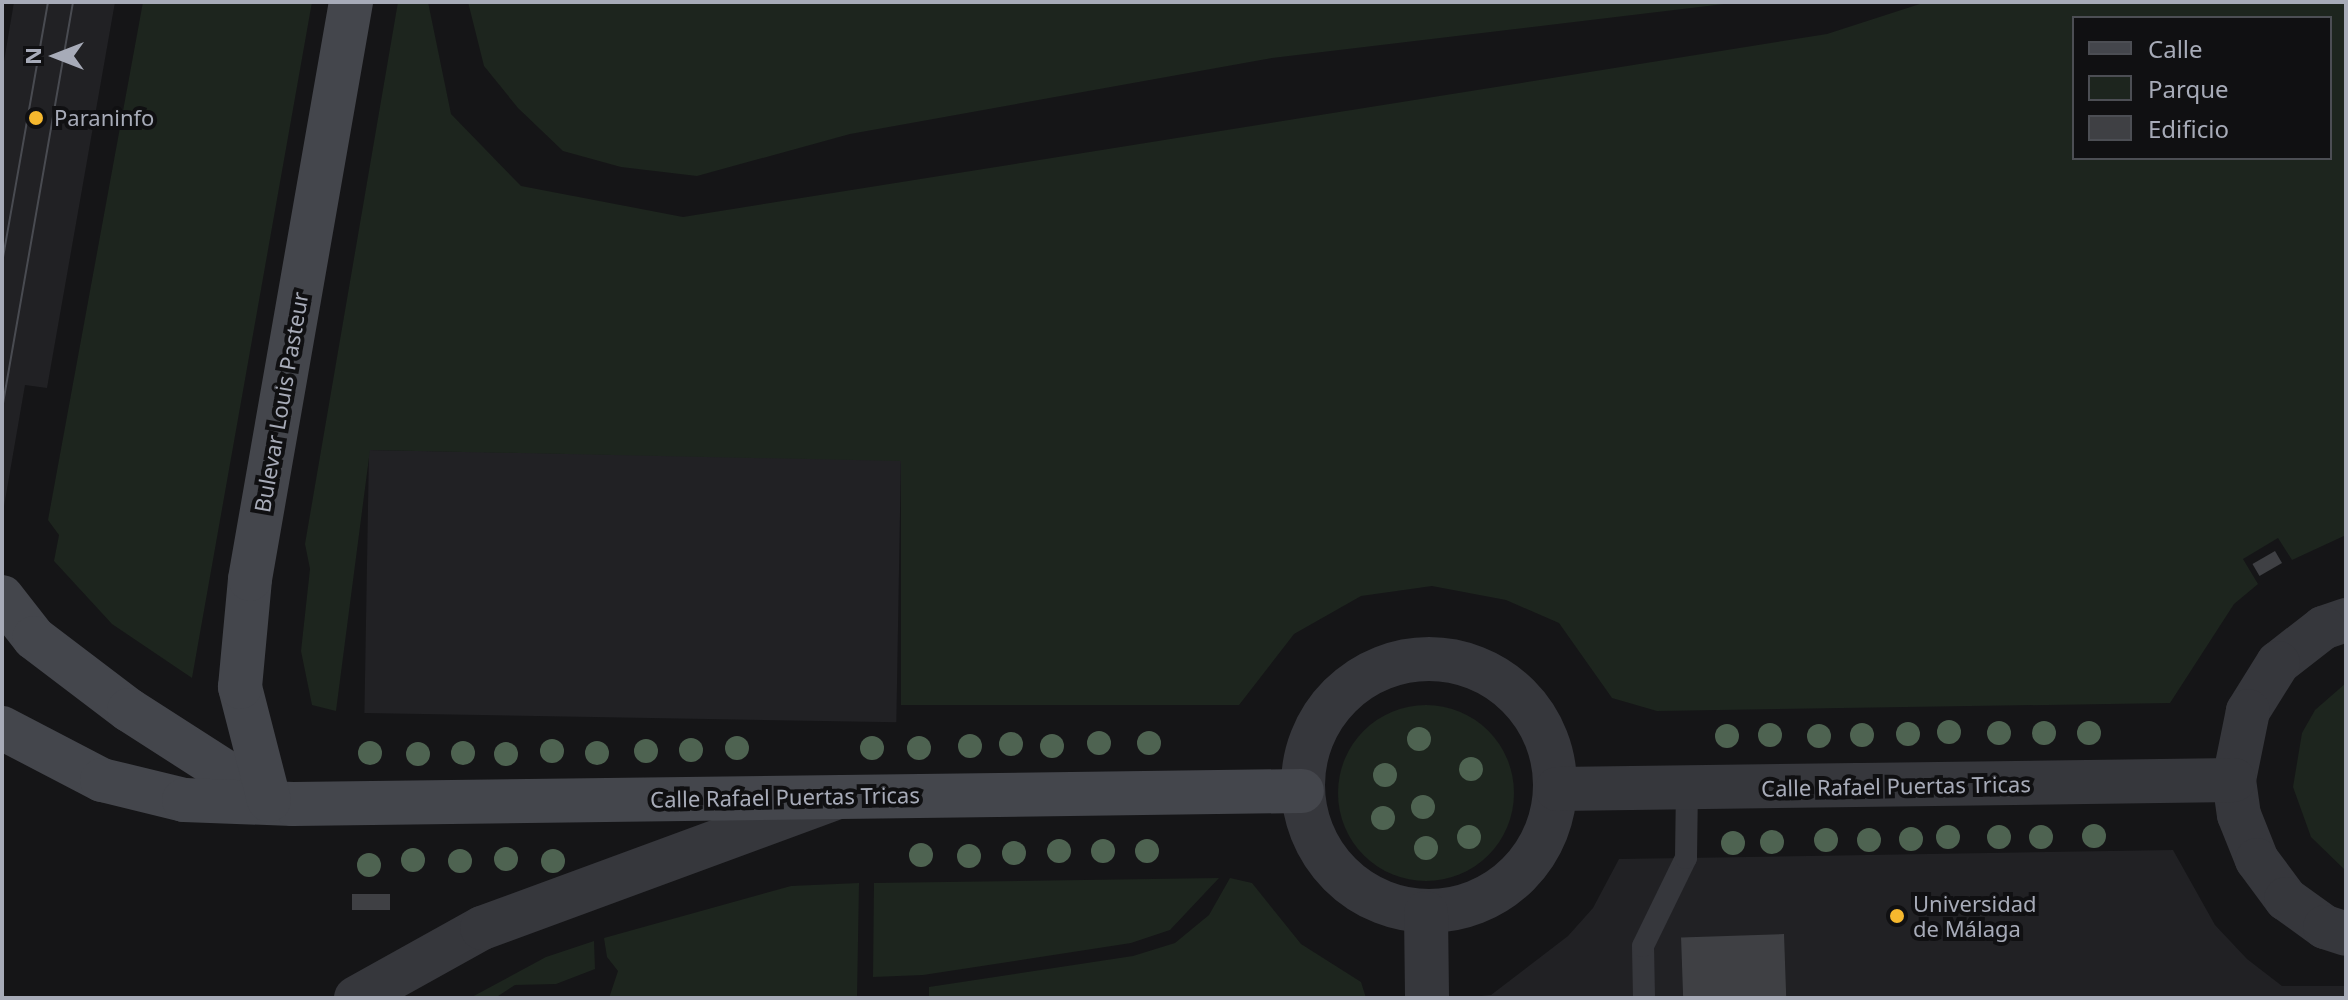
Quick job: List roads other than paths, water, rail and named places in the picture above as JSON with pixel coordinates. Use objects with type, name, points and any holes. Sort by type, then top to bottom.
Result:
[{"type":"main road","name":"Bulevar Louis Pasteur","points":[[269,800],[240,687],[250,579],[351,2]]},
{"type":"main road","points":[[2,597],[34,638],[129,710],[269,800]]},
{"type":"main road","name":"Calle Rafael Puertas Tricas","points":[[2,728],[102,780],[184,800],[1302,791]]},
{"type":"street","points":[[2346,620],[2323,628],[2278,663],[2248,711],[2234,780],[2239,815],[2257,860],[2286,899],[2325,927],[2346,934]]},
{"type":"street","points":[[1426,657],[1467,663],[1503,681],[1532,709],[1550,745],[1557,789],[1550,826],[1502,890],[1465,908],[1426,913],[1379,903],[1340,877],[1313,837],[1302,791],[1307,751],[1323,714],[1352,684],[1387,665],[1426,657]]},
{"type":"street","name":"Calle Rafael Puertas Tricas","points":[[1557,789],[2234,780]]},
{"type":"street","points":[[356,998],[482,928],[840,797]]},
{"type":"street","points":[[1426,913],[1427,998]]},
{"type":"lane","points":[[1644,998],[1643,946],[1686,858],[1687,789]]},
{"type":"tram line","points":[[2,263],[48,2]]},
{"type":"tram line","points":[[2,409],[73,2]]},
{"type":"place","name":"Paraninfo","points":[[36,118]]},
{"type":"place","name":"Universidad de Málaga","points":[[1897,916]]}]
